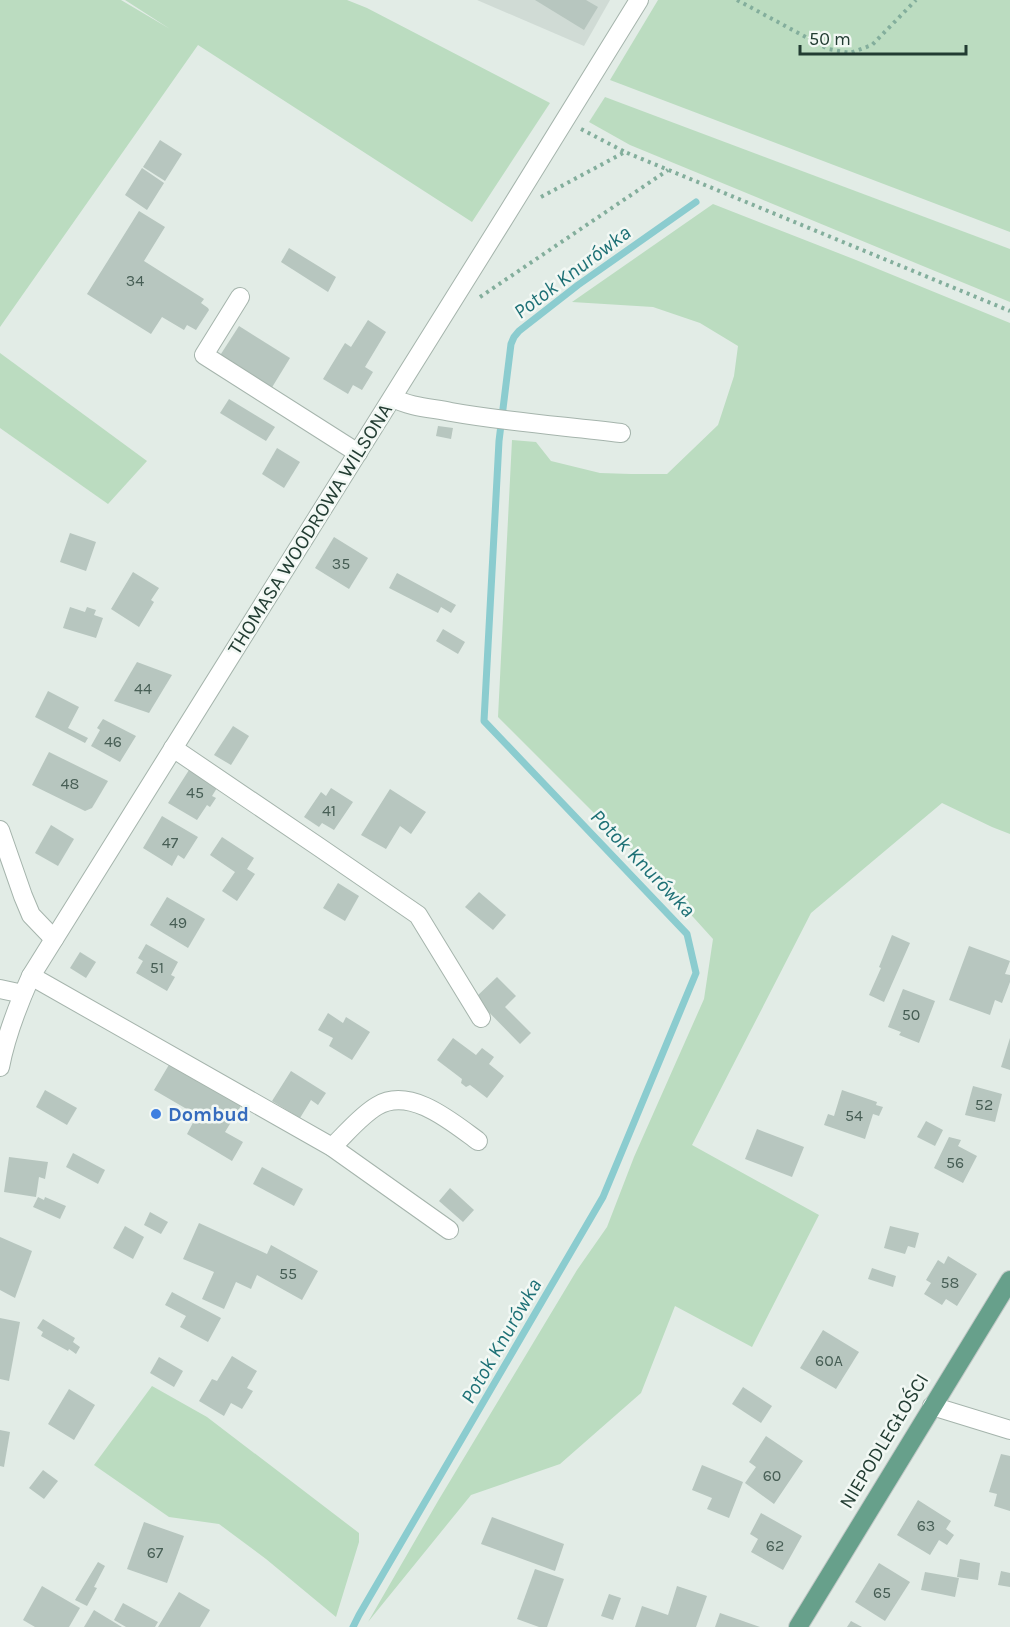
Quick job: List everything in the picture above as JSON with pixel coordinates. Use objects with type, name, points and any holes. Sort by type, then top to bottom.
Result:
[{"type":"main road","name":"NIEPODLEGŁOŚCI","points":[[798,1627],[1010,1280]]},
{"type":"street","name":"THOMASA WOODROWA WILSONA","points":[[0,1068],[10,1028],[23,994],[54,939],[639,0]]},
{"type":"street","points":[[240,297],[204,354],[358,453]]},
{"type":"street","points":[[393,398],[404,404],[484,417],[621,433]]},
{"type":"street","points":[[173,748],[418,915],[481,1018]]},
{"type":"street","points":[[0,830],[31,915],[54,939]]},
{"type":"street","points":[[32,976],[332,1147],[449,1230]]},
{"type":"street","points":[[0,989],[23,994]]},
{"type":"street","points":[[332,1147],[379,1105],[394,1100],[410,1101],[441,1114],[478,1141]]},
{"type":"street","points":[[932,1406],[1010,1430]]},
{"type":"path","points":[[737,0],[828,49],[849,53],[872,45],[916,0]]},
{"type":"path","points":[[565,120],[625,152],[1010,311]]},
{"type":"path","points":[[538,199],[625,152]]},
{"type":"path","points":[[476,299],[669,170]]},
{"type":"shaded area","points":[[477,0],[610,0],[584,46]]},
{"type":"green space","points":[[0,0],[121,0],[170,29],[125,0],[347,0],[367,8],[550,103],[472,222],[198,45],[0,327]]},
{"type":"green space","points":[[658,0],[1010,0],[1010,232],[610,80]]},
{"type":"green space","points":[[605,97],[1010,249],[1010,302],[630,145],[589,122]]},
{"type":"green space","points":[[713,204],[1010,323],[1010,834],[942,803],[811,913],[692,1145],[819,1215],[752,1347],[675,1306],[641,1393],[560,1464],[471,1495],[368,1622],[577,1270],[607,1227],[634,1157],[704,999],[713,939],[647,866],[498,717],[512,440],[536,442],[551,461],[600,473],[667,474],[718,425],[734,376],[738,346],[700,323],[653,307],[572,302]]},
{"type":"green space","points":[[0,353],[147,461],[108,504],[0,428]]},
{"type":"green space","points":[[152,1386],[207,1417],[359,1533],[359,1542],[336,1617],[266,1559],[219,1524],[169,1517],[94,1465]]},
{"type":"building","points":[[535,0],[586,0],[598,7],[584,30]]},
{"type":"building","points":[[160,140],[182,154],[165,181],[143,167]]},
{"type":"building","points":[[142,168],[164,183],[147,210],[125,195]]},
{"type":"building","points":[[139,211],[165,227],[144,261],[204,299],[201,303],[209,310],[196,330],[187,325],[184,330],[162,317],[151,334],[87,294]]},
{"type":"building","points":[[289,248],[336,277],[328,292],[281,262]]},
{"type":"building","points":[[368,320],[386,332],[365,367],[373,372],[362,390],[353,385],[348,394],[323,379],[345,343],[351,347]]},
{"type":"building","points":[[239,326],[290,358],[271,389],[219,357]]},
{"type":"building","points":[[229,399],[275,427],[266,441],[220,413]]},
{"type":"building","points":[[438,426],[453,428],[451,439],[436,436]]},
{"type":"building","points":[[277,448],[300,462],[284,488],[262,474]]},
{"type":"building","points":[[70,533],[96,542],[86,571],[60,562]]},
{"type":"building","points":[[334,537],[368,558],[349,589],[315,568]]},
{"type":"building","points":[[133,572],[159,588],[151,600],[154,602],[139,627],[111,609]]},
{"type":"building","points":[[397,573],[456,605],[451,613],[441,607],[438,613],[389,588]]},
{"type":"building","points":[[70,607],[85,612],[87,607],[96,610],[94,615],[103,618],[96,638],[63,628]]},
{"type":"building","points":[[443,629],[465,642],[458,654],[436,641]]},
{"type":"building","points":[[137,662],[172,675],[149,713],[114,701]]},
{"type":"building","points":[[48,691],[79,707],[68,728],[88,738],[85,743],[35,717]]},
{"type":"building","points":[[103,719],[136,736],[120,762],[91,746],[100,730],[97,728]]},
{"type":"building","points":[[233,726],[249,736],[231,765],[214,755]]},
{"type":"building","points":[[49,752],[108,781],[92,808],[85,811],[32,785]]},
{"type":"building","points":[[189,770],[217,788],[212,796],[216,798],[210,807],[207,805],[197,820],[168,803]]},
{"type":"building","points":[[331,788],[353,802],[334,830],[322,823],[319,827],[304,817],[321,792],[326,796]]},
{"type":"building","points":[[390,789],[426,812],[411,834],[400,826],[386,849],[361,835]]},
{"type":"building","points":[[162,816],[198,837],[184,859],[178,855],[172,866],[143,848]]},
{"type":"building","points":[[51,825],[74,839],[58,866],[35,853]]},
{"type":"building","points":[[222,837],[254,858],[247,869],[255,874],[237,901],[222,891],[235,872],[210,855]]},
{"type":"building","points":[[338,883],[359,896],[345,921],[323,908]]},
{"type":"building","points":[[479,892],[506,915],[493,930],[465,907]]},
{"type":"building","points":[[167,897],[205,919],[188,948],[150,925]]},
{"type":"building","points":[[892,935],[910,943],[884,1002],[869,995]]},
{"type":"building","points":[[146,944],[178,962],[171,975],[175,977],[167,991],[136,973],[143,961],[138,958]]},
{"type":"building","points":[[969,946],[1010,961],[1005,974],[1010,975],[1010,982],[1002,1003],[995,1000],[990,1015],[949,1000]]},
{"type":"building","points":[[80,952],[96,962],[86,978],[70,968]]},
{"type":"building","points":[[497,977],[516,996],[505,1007],[531,1033],[520,1044],[475,998]]},
{"type":"building","points":[[903,989],[935,1001],[919,1043],[899,1035],[901,1032],[888,1027]]},
{"type":"building","points":[[328,1013],[343,1023],[346,1017],[370,1032],[352,1060],[329,1046],[333,1038],[318,1030]]},
{"type":"building","points":[[453,1038],[476,1055],[482,1048],[494,1057],[489,1064],[504,1076],[487,1098],[470,1085],[466,1087],[461,1083],[462,1079],[437,1060]]},
{"type":"building","points":[[1010,1038],[1010,1070],[1001,1067]]},
{"type":"building","points":[[170,1063],[242,1104],[225,1132],[243,1142],[232,1161],[187,1134],[197,1115],[154,1090]]},
{"type":"building","points":[[291,1071],[326,1093],[318,1105],[311,1100],[300,1118],[272,1101]]},
{"type":"building","points":[[973,1086],[1002,1094],[995,1122],[965,1115]]},
{"type":"building","points":[[45,1090],[77,1108],[67,1125],[36,1107]]},
{"type":"building","points":[[842,1090],[877,1102],[876,1105],[883,1107],[879,1116],[873,1114],[865,1139],[824,1125],[828,1114],[834,1116]]},
{"type":"building","points":[[926,1121],[943,1130],[935,1146],[917,1137]]},
{"type":"building","points":[[757,1129],[804,1147],[792,1177],[745,1159]]},
{"type":"building","points":[[949,1137],[961,1140],[958,1146],[977,1156],[963,1183],[934,1168]]},
{"type":"building","points":[[73,1153],[105,1170],[98,1184],[66,1167]]},
{"type":"building","points":[[9,1157],[48,1162],[45,1179],[39,1177],[36,1197],[4,1192]]},
{"type":"building","points":[[262,1167],[303,1189],[294,1206],[253,1184]]},
{"type":"building","points":[[450,1188],[474,1210],[463,1222],[439,1201]]},
{"type":"building","points":[[38,1197],[44,1200],[45,1197],[66,1206],[60,1219],[33,1207]]},
{"type":"building","points":[[150,1212],[168,1222],[161,1234],[144,1225]]},
{"type":"building","points":[[199,1223],[267,1254],[271,1245],[318,1271],[302,1300],[257,1275],[251,1289],[236,1282],[224,1309],[202,1299],[214,1272],[183,1259]]},
{"type":"building","points":[[125,1226],[144,1237],[133,1259],[113,1248]]},
{"type":"building","points":[[890,1226],[919,1233],[915,1248],[908,1246],[905,1254],[884,1248]]},
{"type":"building","points":[[0,1237],[32,1251],[15,1298],[0,1290]]},
{"type":"building","points":[[948,1256],[977,1274],[957,1306],[946,1299],[942,1305],[924,1294],[931,1283],[926,1280],[938,1260],[944,1264]]},
{"type":"building","points":[[872,1268],[896,1276],[893,1287],[868,1279]]},
{"type":"building","points":[[172,1292],[221,1318],[208,1342],[180,1327],[186,1316],[165,1305]]},
{"type":"building","points":[[0,1318],[20,1322],[9,1381],[0,1379]]},
{"type":"building","points":[[43,1319],[75,1338],[73,1342],[80,1347],[76,1354],[41,1336],[43,1332],[37,1328]]},
{"type":"building","points":[[823,1330],[859,1352],[836,1389],[800,1368]]},
{"type":"building","points":[[232,1356],[257,1371],[247,1388],[253,1391],[242,1409],[231,1403],[224,1416],[199,1401],[212,1379],[217,1381]]},
{"type":"building","points":[[159,1357],[183,1371],[174,1387],[150,1373]]},
{"type":"building","points":[[743,1387],[772,1406],[761,1423],[732,1404]]},
{"type":"building","points":[[69,1389],[95,1405],[74,1440],[48,1424]]},
{"type":"building","points":[[0,1430],[10,1432],[4,1467],[0,1466]]},
{"type":"building","points":[[766,1436],[803,1461],[774,1504],[745,1483],[756,1467],[749,1462]]},
{"type":"building","points":[[1001,1454],[1010,1456],[1010,1511],[994,1506],[997,1494],[989,1492]]},
{"type":"building","points":[[702,1465],[743,1482],[729,1518],[707,1509],[712,1498],[692,1490]]},
{"type":"building","points":[[43,1470],[58,1481],[44,1499],[29,1488]]},
{"type":"building","points":[[918,1500],[951,1521],[946,1529],[954,1535],[947,1545],[939,1540],[930,1555],[897,1535]]},
{"type":"building","points":[[761,1513],[802,1536],[783,1570],[751,1552],[758,1539],[750,1534]]},
{"type":"building","points":[[492,1517],[564,1544],[555,1571],[481,1544]]},
{"type":"building","points":[[144,1522],[184,1536],[167,1583],[127,1569]]},
{"type":"building","points":[[960,1559],[980,1563],[978,1580],[957,1577]]},
{"type":"building","points":[[98,1562],[105,1566],[87,1606],[75,1600]]},
{"type":"building","points":[[879,1563],[910,1582],[885,1621],[855,1602]]},
{"type":"building","points":[[535,1569],[564,1579],[547,1627],[539,1627],[517,1619]]},
{"type":"building","points":[[1001,1571],[1010,1573],[1010,1587],[998,1585]]},
{"type":"building","points":[[925,1572],[959,1578],[955,1597],[921,1590]]},
{"type":"building","points":[[42,1586],[80,1608],[69,1627],[35,1627],[23,1620]]},
{"type":"building","points":[[677,1586],[707,1596],[696,1627],[635,1627],[642,1606],[668,1615]]},
{"type":"building","points":[[179,1592],[210,1610],[200,1627],[158,1627]]},
{"type":"building","points":[[609,1594],[621,1598],[613,1620],[601,1616]]},
{"type":"building","points":[[123,1603],[158,1622],[155,1627],[126,1627],[114,1620]]},
{"type":"building","points":[[94,1610],[122,1627],[84,1627]]},
{"type":"building","points":[[720,1613],[760,1627],[715,1627]]},
{"type":"building","points":[[851,1621],[862,1627],[847,1627]]},
{"type":"waterway","name":"Potok Knurówka","points":[[353,1627],[603,1197],[696,973],[687,934],[484,721],[499,441],[511,344],[519,331],[578,285],[696,202]]},
{"type":"place","name":"Dombud","points":[[156,1114]]}]
